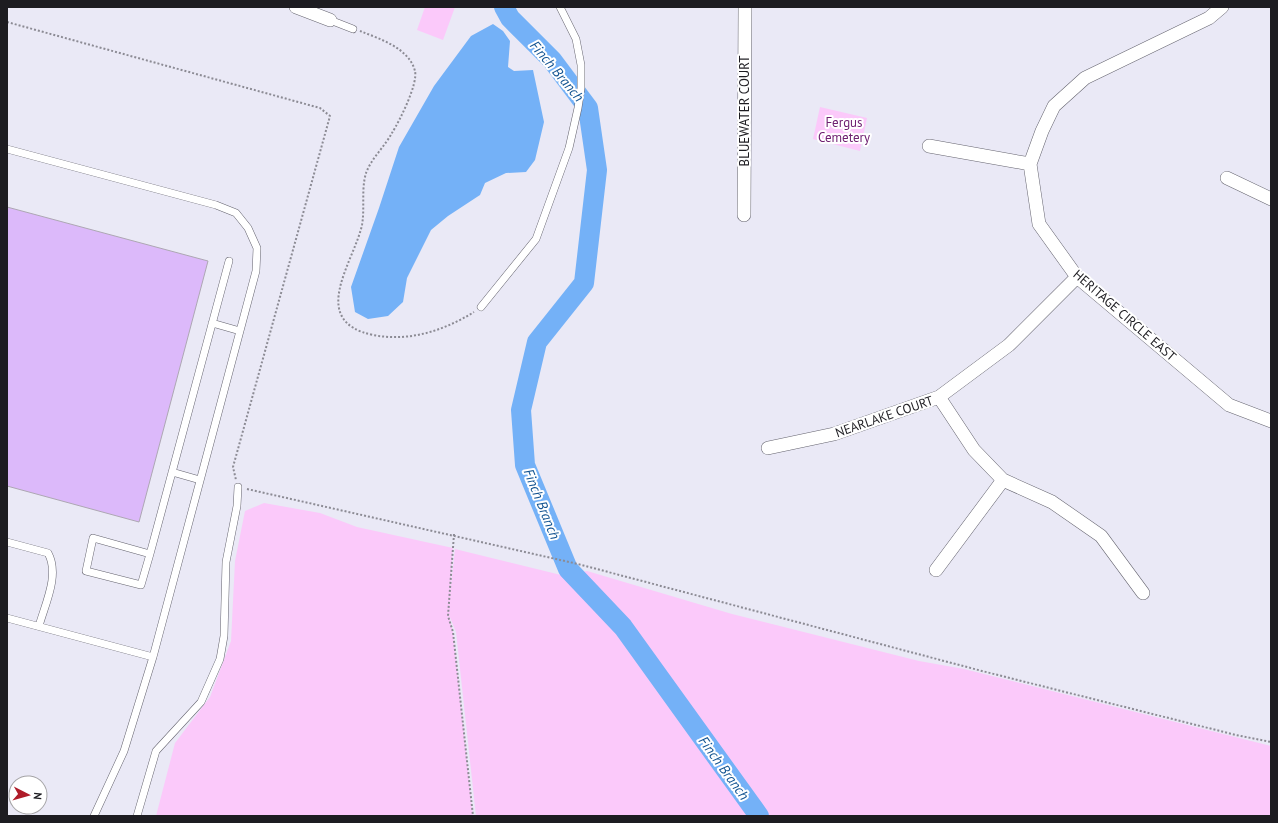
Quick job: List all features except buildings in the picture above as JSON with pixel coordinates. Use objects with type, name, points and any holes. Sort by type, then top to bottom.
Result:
[{"type":"street","points":[[296,7],[330,20]]},
{"type":"street","name":"BLUEWATER COURT","points":[[744,214],[745,7]]},
{"type":"street","name":"HERITAGE CIRCLE EAST","points":[[1222,7],[1210,18],[1085,78],[1054,106],[1042,131],[1030,164],[1040,224],[1077,277],[1229,405],[1271,421]]},
{"type":"street","points":[[929,146],[1030,164]]},
{"type":"street","points":[[1227,178],[1271,199]]},
{"type":"street","name":"NEARLAKE COURT","points":[[768,448],[834,434],[939,397],[1009,345],[1077,277]]},
{"type":"street","points":[[939,397],[974,450],[1003,480],[1052,502],[1101,536],[1143,593]]},
{"type":"street","points":[[936,570],[1003,480]]},
{"type":"lane","points":[[481,307],[536,239],[568,148],[578,108],[581,88],[580,51],[576,38],[560,7]]},
{"type":"lane","points":[[330,20],[353,29]]},
{"type":"lane","points":[[7,149],[216,205],[236,213],[248,228],[257,248],[256,271],[153,657],[124,751],[94,816]]},
{"type":"lane","points":[[150,554],[93,538],[86,571],[141,585],[150,554],[229,261]]},
{"type":"lane","points":[[212,323],[240,331]]},
{"type":"lane","points":[[172,472],[200,480]]},
{"type":"lane","points":[[137,816],[156,751],[201,702],[220,659],[224,636],[226,562],[237,506],[238,486]]},
{"type":"lane","points":[[7,542],[48,553],[53,562],[52,580],[39,626]]},
{"type":"lane","points":[[7,618],[153,657]]},
{"type":"path","points":[[7,22],[320,108],[330,116],[233,466],[238,486],[557,558],[990,673],[1236,735],[1271,742]]},
{"type":"path","points":[[353,29],[383,40],[398,48],[411,63],[415,72],[413,86],[392,132],[367,172],[363,190],[362,224],[340,284],[338,298],[339,310],[344,319],[355,329],[367,334],[384,337],[405,337],[437,331],[455,324],[481,307]]},
{"type":"path","points":[[454,534],[448,616],[453,632],[473,816]]},
{"type":"green space","points":[[425,7],[455,7],[443,40],[417,30]]},
{"type":"green space","name":"Fergus Cemetery","points":[[820,107],[867,118],[860,151],[813,139]]},
{"type":"green space","points":[[264,503],[320,513],[357,527],[453,548],[450,594],[455,549],[561,575],[587,571],[732,614],[919,661],[964,669],[1271,746],[1271,816],[476,816],[456,632],[449,615],[453,632],[473,816],[156,816],[175,743],[210,697],[231,641],[235,561],[245,511]]},
{"type":"water","points":[[493,24],[503,31],[510,41],[508,67],[514,71],[533,70],[544,122],[535,160],[526,172],[506,173],[485,183],[480,195],[448,216],[431,230],[407,278],[403,302],[388,316],[368,319],[355,312],[351,287],[399,147],[434,86],[471,36]]},
{"type":"waterway","name":"Finch Branch","points":[[504,7],[510,18],[552,60],[588,108],[597,170],[584,283],[537,342],[521,410],[525,465],[568,569],[623,627],[759,816]]}]
